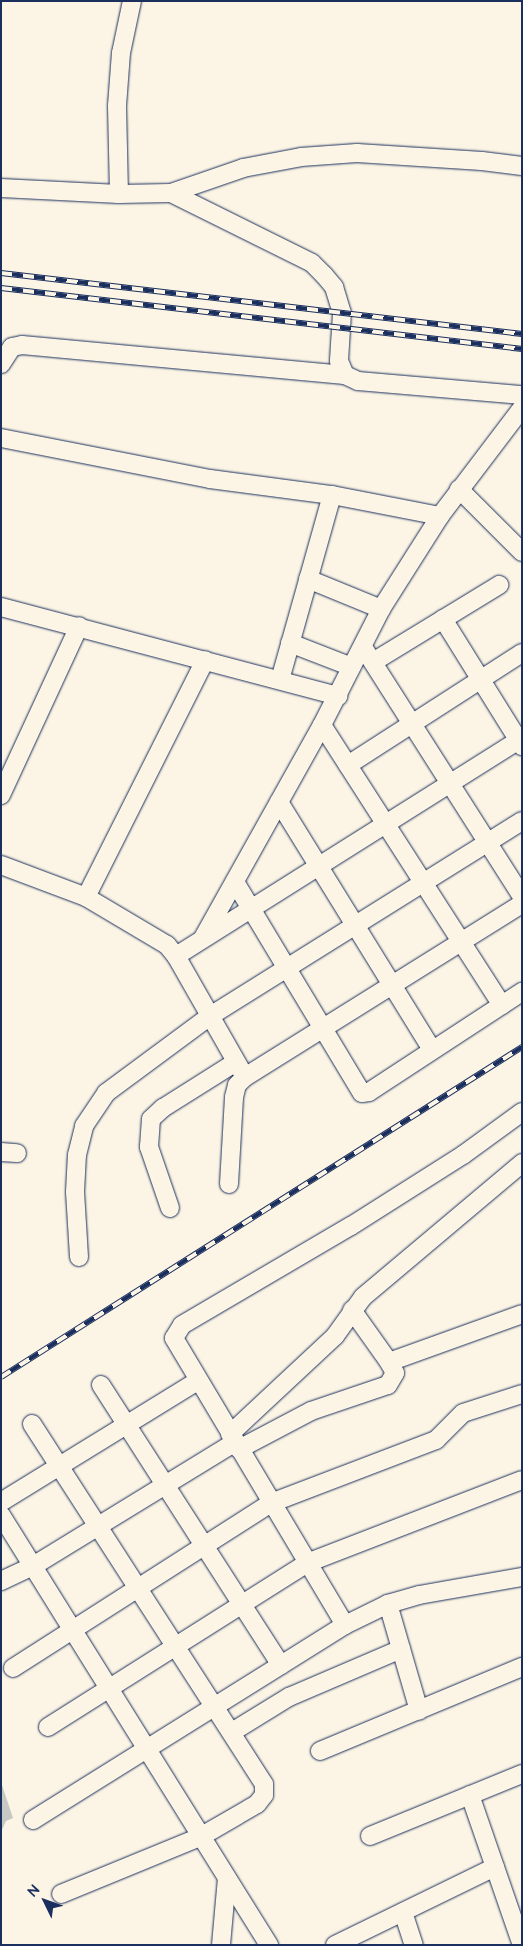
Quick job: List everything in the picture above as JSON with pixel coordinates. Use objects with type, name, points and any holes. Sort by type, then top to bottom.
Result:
[{"type":"street","points":[[119,194],[117,106],[121,53],[132,1]]},
{"type":"street","points":[[1,188],[119,194],[171,193],[242,168],[301,156],[357,153],[522,166]]},
{"type":"street","points":[[171,193],[312,263],[324,275],[334,287],[342,313],[339,361],[345,375]]},
{"type":"street","points":[[1,364],[12,347],[22,345],[345,375],[358,381],[522,395]]},
{"type":"street","points":[[204,938],[338,696],[381,609],[440,516],[522,408]]},
{"type":"street","points":[[1,438],[210,479],[332,495],[440,516]]},
{"type":"street","points":[[459,489],[522,552]]},
{"type":"street","points":[[280,680],[332,495]]},
{"type":"street","points":[[308,579],[381,609]]},
{"type":"street","points":[[373,662],[499,585]]},
{"type":"street","points":[[1,608],[79,626],[338,696]]},
{"type":"street","points":[[176,956],[520,741],[443,619]]},
{"type":"street","points":[[1,795],[79,626]]},
{"type":"street","points":[[290,643],[352,668]]},
{"type":"street","points":[[363,647],[522,897]]},
{"type":"street","points":[[348,765],[522,653]]},
{"type":"street","points":[[86,897],[205,660]]},
{"type":"street","points":[[322,725],[502,1005]]},
{"type":"street","points":[[279,802],[432,1050]]},
{"type":"street","points":[[79,1257],[75,1192],[77,1156],[84,1126],[94,1108],[106,1093],[210,1016],[522,821]]},
{"type":"street","points":[[1,865],[86,897],[156,936],[176,956],[245,1078]]},
{"type":"street","points":[[235,882],[362,1093],[369,1092],[522,992]]},
{"type":"street","points":[[228,1184],[234,1097],[237,1085],[322,1029],[522,904]]},
{"type":"street","points":[[170,1208],[149,1147],[151,1119],[163,1108],[236,1062]]},
{"type":"street","points":[[345,1625],[174,1338],[182,1325],[351,1226],[463,1155],[522,1112]]},
{"type":"street","points":[[235,1441],[335,1336],[363,1297],[522,1163]]},
{"type":"street","points":[[1,1581],[33,1566],[235,1441],[311,1411],[388,1385],[395,1373],[352,1310]]},
{"type":"street","points":[[389,1362],[522,1314]]},
{"type":"street","points":[[1,1502],[198,1381]]},
{"type":"street","points":[[101,1385],[281,1665]]},
{"type":"street","points":[[13,1668],[203,1544],[271,1503],[436,1440],[463,1413],[522,1394]]},
{"type":"street","points":[[32,1424],[264,1784],[264,1795],[257,1804],[200,1837],[61,1894]]},
{"type":"street","points":[[48,1727],[307,1563],[522,1480]]},
{"type":"street","points":[[1,1515],[269,1945]]},
{"type":"street","points":[[33,1820],[345,1625],[388,1604],[419,1595],[522,1577]]},
{"type":"street","points":[[388,1604],[419,1711]]},
{"type":"street","points":[[232,1732],[288,1697],[401,1648]]},
{"type":"street","points":[[320,1751],[522,1667]]},
{"type":"street","points":[[370,1836],[522,1774]]},
{"type":"street","points":[[470,1795],[522,1945]]},
{"type":"street","points":[[335,1945],[495,1868]]},
{"type":"street","points":[[221,1945],[227,1878]]},
{"type":"street","points":[[403,1912],[414,1945]]},
{"type":"building","points":[[2,1785],[13,1818],[6,1821],[1,1832]]},
{"type":"railway","points":[[1,273],[522,334]]},
{"type":"railway","points":[[1,288],[522,349]]},
{"type":"railway","points":[[1,1377],[522,1047]]}]
